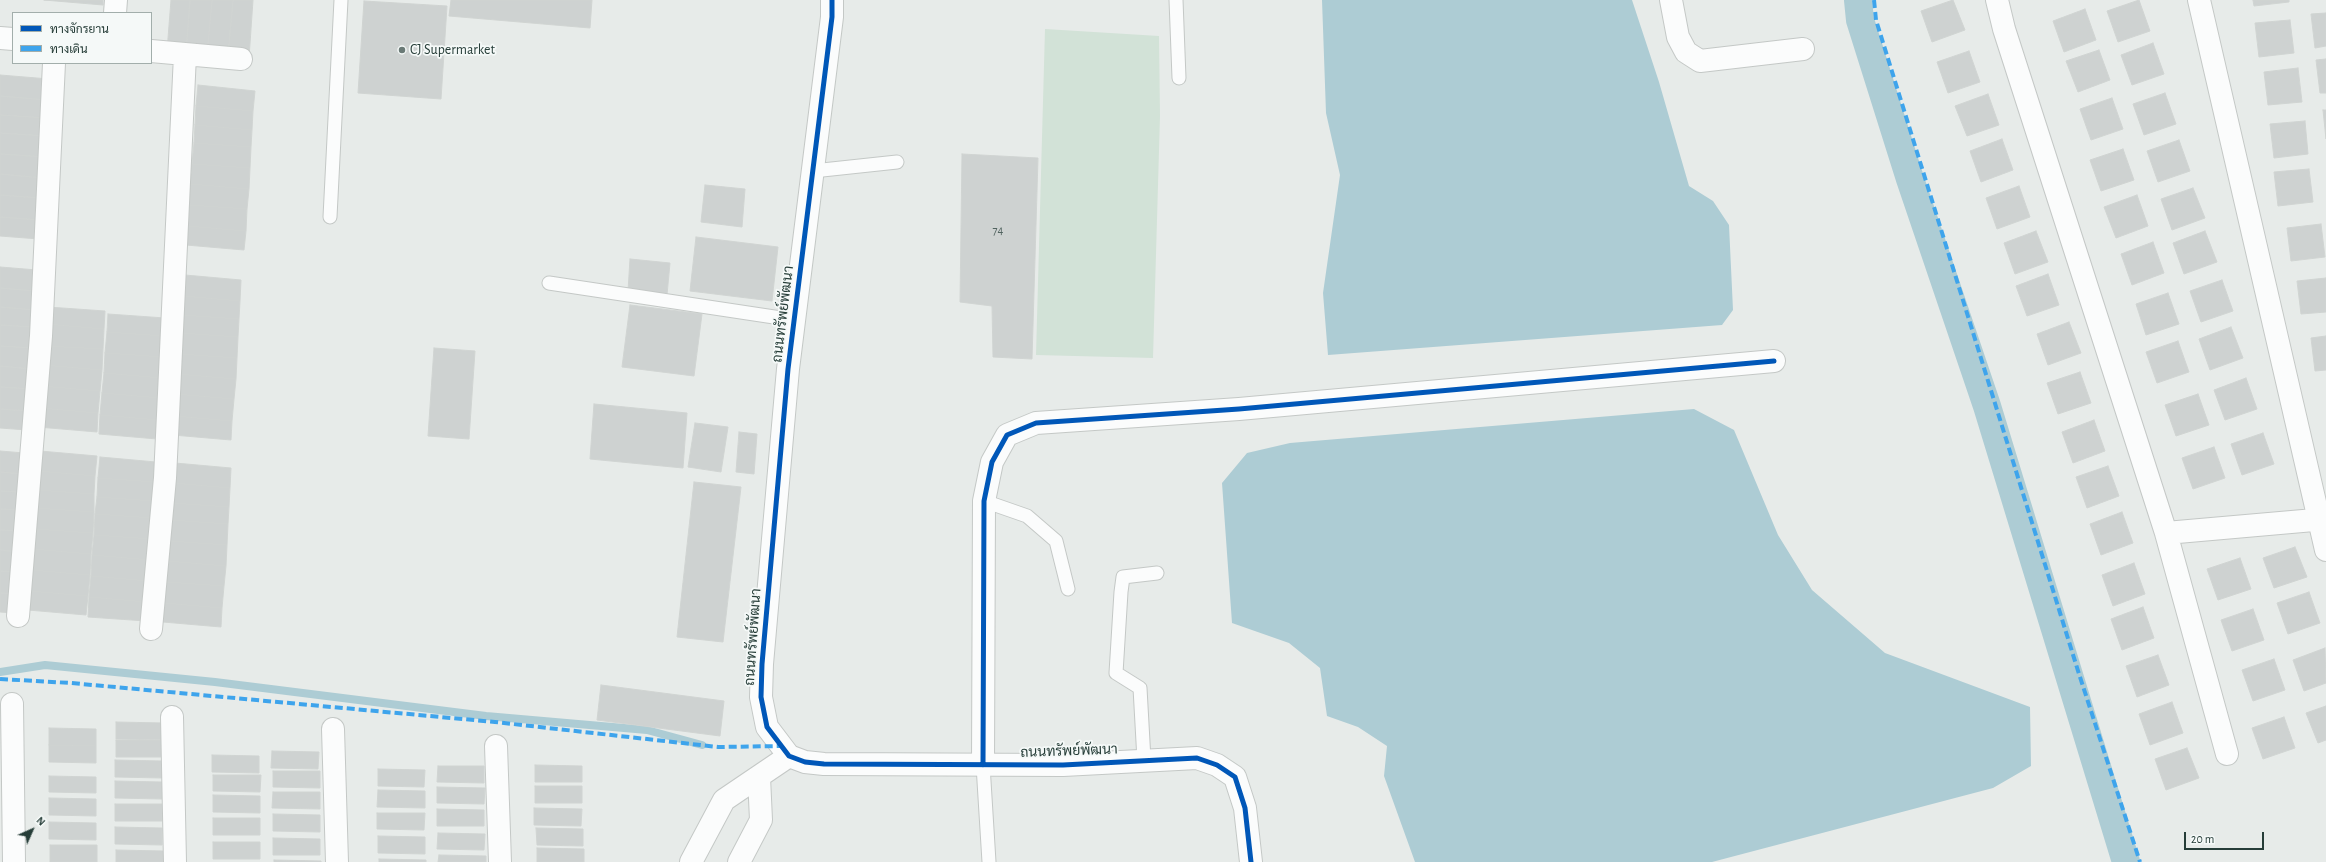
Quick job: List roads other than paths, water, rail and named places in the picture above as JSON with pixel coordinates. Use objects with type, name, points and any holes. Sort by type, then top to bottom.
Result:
[{"type":"street","points":[[115,12],[116,0]]},
{"type":"street","points":[[1671,0],[1678,37],[1686,52],[1700,61],[1803,49]]},
{"type":"street","points":[[1997,0],[2004,29],[2166,533],[2227,754]]},
{"type":"street","points":[[2199,0],[2322,519],[2326,550]]},
{"type":"street","name":"ถนนทรัพย์พัฒนา","points":[[834,1],[788,376],[761,697],[767,728],[789,756],[805,762],[824,764],[1063,765],[1197,758],[1217,765],[1235,777],[1246,808],[1252,862]]},
{"type":"street","points":[[0,38],[12,39]]},
{"type":"street","points":[[152,51],[241,59]]},
{"type":"street","points":[[151,629],[165,478],[185,55]]},
{"type":"street","points":[[18,616],[41,336],[54,64]]},
{"type":"street","points":[[983,765],[984,501],[992,462],[1007,435],[1036,423],[1238,409],[1774,361]]},
{"type":"street","points":[[2166,533],[2322,519]]},
{"type":"street","points":[[12,704],[14,862]]},
{"type":"street","points":[[172,717],[174,862]]},
{"type":"street","points":[[333,729],[337,862]]},
{"type":"street","points":[[496,746],[500,862]]},
{"type":"street","points":[[691,862],[724,800],[789,756]]},
{"type":"street","points":[[739,862],[761,820],[759,777]]},
{"type":"lane","points":[[330,217],[341,0]]},
{"type":"lane","points":[[1176,0],[1179,78]]},
{"type":"lane","points":[[813,171],[897,162]]},
{"type":"lane","points":[[549,283],[794,320]]},
{"type":"lane","points":[[984,501],[1027,516],[1056,541],[1068,589]]},
{"type":"lane","points":[[1144,760],[1140,688],[1116,673],[1121,592],[1123,577],[1157,573]]},
{"type":"lane","points":[[983,765],[989,862]]},
{"type":"water","points":[[1322,0],[1632,0],[1659,82],[1689,186],[1713,201],[1729,225],[1733,310],[1722,325],[1328,355],[1323,293],[1340,175],[1326,113]]},
{"type":"water","points":[[1694,409],[1734,430],[1778,535],[1812,590],[1885,653],[2030,707],[2031,766],[1993,788],[1712,862],[1415,862],[1384,776],[1387,746],[1358,727],[1327,716],[1320,668],[1289,643],[1232,623],[1222,483],[1247,453],[1290,443]]},
{"type":"waterway","points":[[1858,0],[1860,20],[1910,179],[1987,406],[2126,862]]},
{"type":"waterway","points":[[0,672],[45,665],[215,682],[486,716],[647,730],[702,745]]},
{"type":"place","name":"CJ Supermarket","points":[[402,50]]}]
